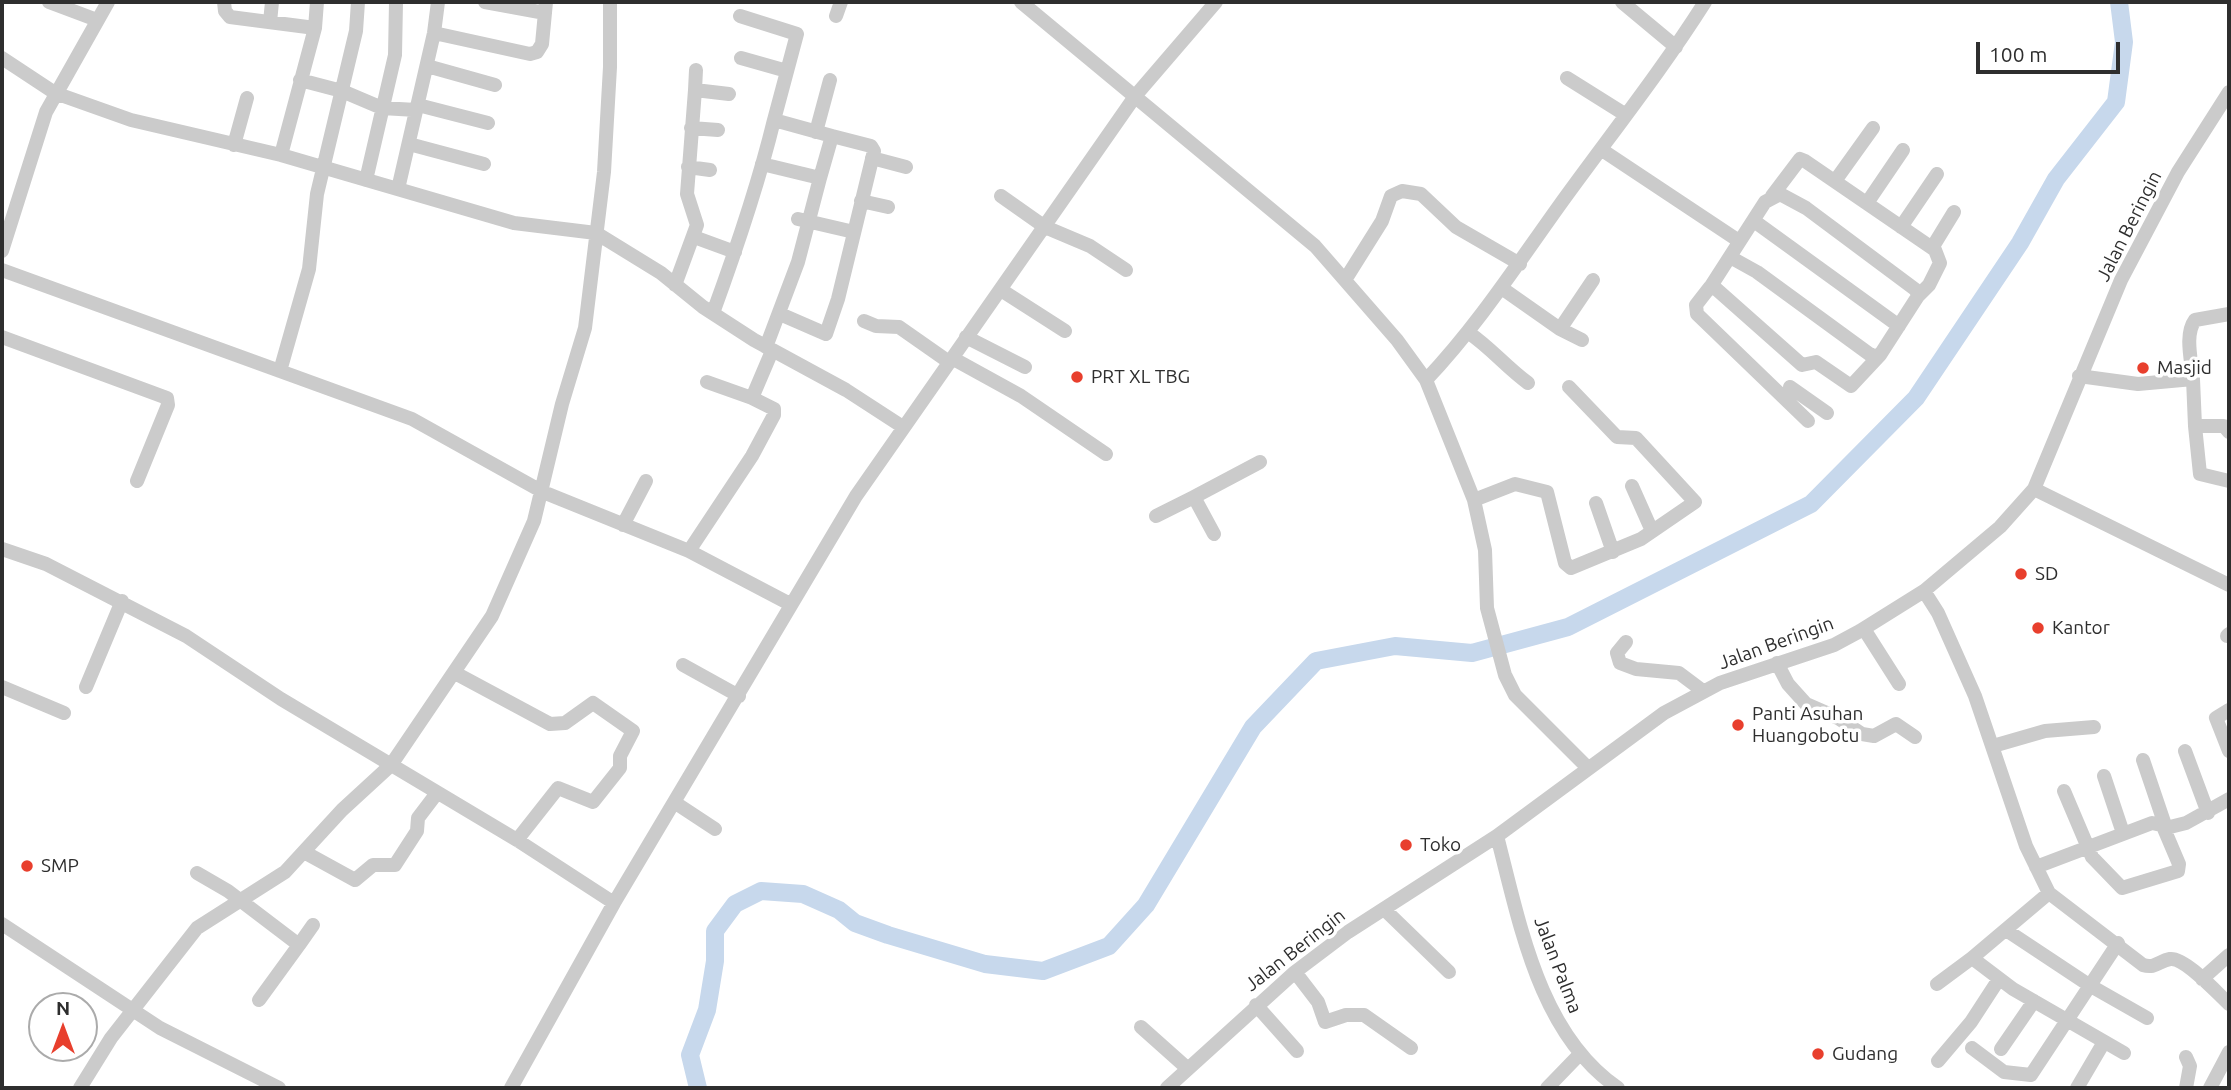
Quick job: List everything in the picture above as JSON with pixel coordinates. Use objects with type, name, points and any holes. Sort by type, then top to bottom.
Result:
[{"type":"street","points":[[49,2],[97,20]]},
{"type":"street","points":[[2,251],[4,235],[37,136],[55,93],[108,2]]},
{"type":"street","points":[[225,2],[225,11],[230,17],[315,28]]},
{"type":"street","points":[[270,22],[272,2]]},
{"type":"street","points":[[281,155],[315,28],[317,2]]},
{"type":"street","points":[[280,371],[309,269],[313,219],[356,31],[358,2]]},
{"type":"street","points":[[366,180],[395,55],[396,2]]},
{"type":"street","points":[[398,189],[427,66],[438,2]]},
{"type":"street","points":[[434,33],[530,54],[539,50],[546,7],[485,2]]},
{"type":"street","points":[[80,1088],[133,1009],[197,928],[238,900],[273,882],[342,810],[391,765],[492,616],[534,522],[562,404],[585,328],[608,115],[610,2]]},
{"type":"street","points":[[1021,2],[1315,246],[1426,380],[1474,500],[1485,550],[1487,608],[1505,676],[1515,695],[1588,768]]},
{"type":"street","points":[[511,1088],[614,903],[738,696],[823,546],[903,427],[1136,95],[1216,2]]},
{"type":"street","points":[[1622,2],[1676,47]]},
{"type":"street","points":[[1426,380],[1469,333],[1503,289],[1676,47],[1705,2]]},
{"type":"street","points":[[713,313],[762,164],[796,32],[740,16]]},
{"type":"street","points":[[2,58],[55,93],[131,120],[281,155]]},
{"type":"street","points":[[741,58],[787,71]]},
{"type":"street","points":[[427,66],[493,86]]},
{"type":"street","points":[[675,285],[694,237],[697,221],[688,202],[688,167],[696,70]]},
{"type":"street","points":[[1567,78],[1626,115]]},
{"type":"street","points":[[300,80],[383,105],[417,107],[485,124]]},
{"type":"street","points":[[816,132],[830,80]]},
{"type":"street","points":[[695,90],[729,94]]},
{"type":"street","name":"Jalan Beringin","points":[[1167,1088],[1295,972],[1384,909],[1497,836],[1664,713],[1703,691],[1834,645],[1924,591],[1972,554],[2034,489],[2079,376],[2122,280],[2159,208],[2229,92]]},
{"type":"street","points":[[55,93],[514,223],[597,233],[713,313],[770,343],[903,427]]},
{"type":"street","points":[[234,145],[247,98]]},
{"type":"street","points":[[774,120],[871,146],[872,158],[826,334],[780,314]]},
{"type":"street","points":[[691,128],[718,130]]},
{"type":"street","points":[[1835,181],[1873,128]]},
{"type":"street","points":[[752,398],[780,314],[804,220],[832,136]]},
{"type":"street","points":[[409,144],[482,165]]},
{"type":"street","points":[[1602,150],[1739,241]]},
{"type":"street","points":[[1867,203],[1903,150]]},
{"type":"street","points":[[872,158],[906,167]]},
{"type":"street","points":[[1711,286],[1802,365],[1816,362],[1853,387],[1880,355],[1928,285],[1940,263],[1932,248],[1800,159],[1739,241],[1711,286],[1696,304],[1697,314],[1786,393],[1808,421]]},
{"type":"street","points":[[762,164],[820,178]]},
{"type":"street","points":[[688,167],[710,170]]},
{"type":"street","points":[[1901,226],[1937,174]]},
{"type":"street","points":[[1345,280],[1382,221],[1391,196],[1402,191],[1421,194],[1457,227],[1520,264]]},
{"type":"street","points":[[1772,196],[1785,195],[1806,208],[1916,290],[1918,296]]},
{"type":"street","points":[[1001,196],[1045,226],[1090,246],[1126,270]]},
{"type":"street","points":[[861,201],[888,207]]},
{"type":"street","points":[[1932,248],[1954,212]]},
{"type":"street","points":[[804,220],[854,232]]},
{"type":"street","points":[[1754,221],[1899,326]]},
{"type":"street","points":[[694,237],[735,252]]},
{"type":"street","points":[[1730,257],[1757,272],[1872,356],[1880,355]]},
{"type":"street","points":[[2,270],[412,419],[543,492],[689,551],[790,604]]},
{"type":"street","points":[[1560,329],[1593,280]]},
{"type":"street","points":[[1503,289],[1560,329],[1583,340]]},
{"type":"street","points":[[1001,290],[1066,331]]},
{"type":"street","points":[[2229,314],[2195,320],[2190,334],[2200,474],[2229,481]]},
{"type":"street","points":[[864,321],[876,326],[899,327],[951,360],[1021,396],[1106,454]]},
{"type":"street","points":[[1469,333],[1495,351],[1502,364],[1528,383]]},
{"type":"street","points":[[2,337],[167,398],[168,405],[137,481]]},
{"type":"street","points":[[966,337],[1025,367]]},
{"type":"street","points":[[1786,393],[1806,365]]},
{"type":"street","points":[[2079,376],[2138,384],[2193,379]]},
{"type":"street","points":[[689,551],[752,456],[774,415],[774,409],[752,398],[707,382]]},
{"type":"street","points":[[1474,500],[1515,484],[1548,492],[1565,563],[1571,568],[1614,552],[1695,502],[1636,438],[1616,437],[1569,387]]},
{"type":"street","points":[[1786,393],[1827,413]]},
{"type":"street","points":[[2195,426],[2224,426],[2229,432]]},
{"type":"street","points":[[1156,516],[1260,462]]},
{"type":"street","points":[[624,525],[646,481]]},
{"type":"street","points":[[1632,486],[1652,531]]},
{"type":"street","points":[[2034,489],[2229,585]]},
{"type":"street","points":[[1194,497],[1213,534]]},
{"type":"street","points":[[1596,503],[1614,552]]},
{"type":"street","points":[[2,549],[46,565],[122,601],[186,636],[281,699],[517,840],[614,903]]},
{"type":"street","points":[[1924,591],[1938,613],[1960,661],[1993,746],[2013,809],[2049,893],[2118,943],[2143,965],[2152,967],[2175,959],[2229,1004]]},
{"type":"street","points":[[86,687],[122,601]]},
{"type":"street","points":[[1864,629],[1899,684]]},
{"type":"street","points":[[1626,642],[1617,653],[1620,663],[1636,669],[1679,673],[1703,691]]},
{"type":"street","points":[[1777,663],[1797,696],[1817,711],[1838,718],[1868,736],[1881,734],[1896,724],[1915,737]]},
{"type":"street","points":[[682,665],[738,696]]},
{"type":"street","points":[[455,673],[546,723],[565,723],[593,703],[633,732],[620,756],[620,768],[592,803],[558,788],[517,840]]},
{"type":"street","points":[[2,687],[64,713]]},
{"type":"street","points":[[2229,710],[2216,718],[2229,751]]},
{"type":"street","points":[[1993,746],[2045,731],[2094,727]]},
{"type":"street","points":[[2185,751],[2208,813]]},
{"type":"street","points":[[2064,791],[2087,849],[2122,888],[2160,878],[2179,868],[2143,760]]},
{"type":"street","points":[[2104,776],[2123,833]]},
{"type":"street","points":[[304,852],[355,880],[373,865],[396,865],[418,831],[418,818],[437,793]]},
{"type":"street","points":[[2036,867],[2152,823],[2176,826],[2208,813],[2229,799]]},
{"type":"street","points":[[674,802],[715,829]]},
{"type":"street","name":"Jalan Palma","points":[[1497,836],[1531,954],[1553,1011],[1579,1055],[1609,1085]]},
{"type":"street","points":[[197,873],[299,945]]},
{"type":"street","points":[[1937,984],[2049,893]]},
{"type":"street","points":[[1384,909],[1449,972]]},
{"type":"street","points":[[2,924],[160,1028],[279,1088]]},
{"type":"street","points":[[259,1000],[313,925]]},
{"type":"street","points":[[2006,930],[2089,985],[2147,1018]]},
{"type":"street","points":[[1972,1048],[2004,1072],[2031,1075],[2118,943]]},
{"type":"street","points":[[2202,979],[2229,955]]},
{"type":"street","points":[[1972,958],[2034,1001],[2124,1053]]},
{"type":"street","points":[[1295,972],[1318,1002],[1325,1022],[1346,1015],[1364,1015],[1411,1048]]},
{"type":"street","points":[[1938,1062],[1999,979]]},
{"type":"street","points":[[2001,1049],[2034,1001]]},
{"type":"street","points":[[1256,1005],[1297,1051]]},
{"type":"street","points":[[1141,1027],[1187,1069]]},
{"type":"street","points":[[2077,1088],[2104,1042]]},
{"type":"street","points":[[2213,1088],[2229,1052]]},
{"type":"street","points":[[1547,1088],[1579,1055]]},
{"type":"street","points":[[2186,1057],[2190,1066],[2186,1088]]},
{"type":"waterway","points":[[698,1088],[690,1055],[707,1010],[715,961],[715,931],[735,904],[761,891],[803,894],[839,910],[855,923],[888,935],[985,964],[1043,971],[1109,946],[1146,905],[1253,727],[1316,661],[1395,646],[1472,653],[1568,627],[1811,504],[1916,398],[2020,243],[2056,179],[2116,102],[2124,42],[2119,2]]},
{"type":"place","name":"Masjid","points":[[2143,368]]},
{"type":"place","name":"PRT XL TBG","points":[[1077,377]]},
{"type":"place","name":"SD","points":[[2021,574]]},
{"type":"place","name":"Kantor","points":[[2038,628]]},
{"type":"place","name":"Panti Asuhan Huangobotu","points":[[1738,725]]},
{"type":"place","name":"Toko","points":[[1406,845]]},
{"type":"place","name":"SMP","points":[[27,866]]},
{"type":"place","name":"Gudang","points":[[1818,1054]]}]
